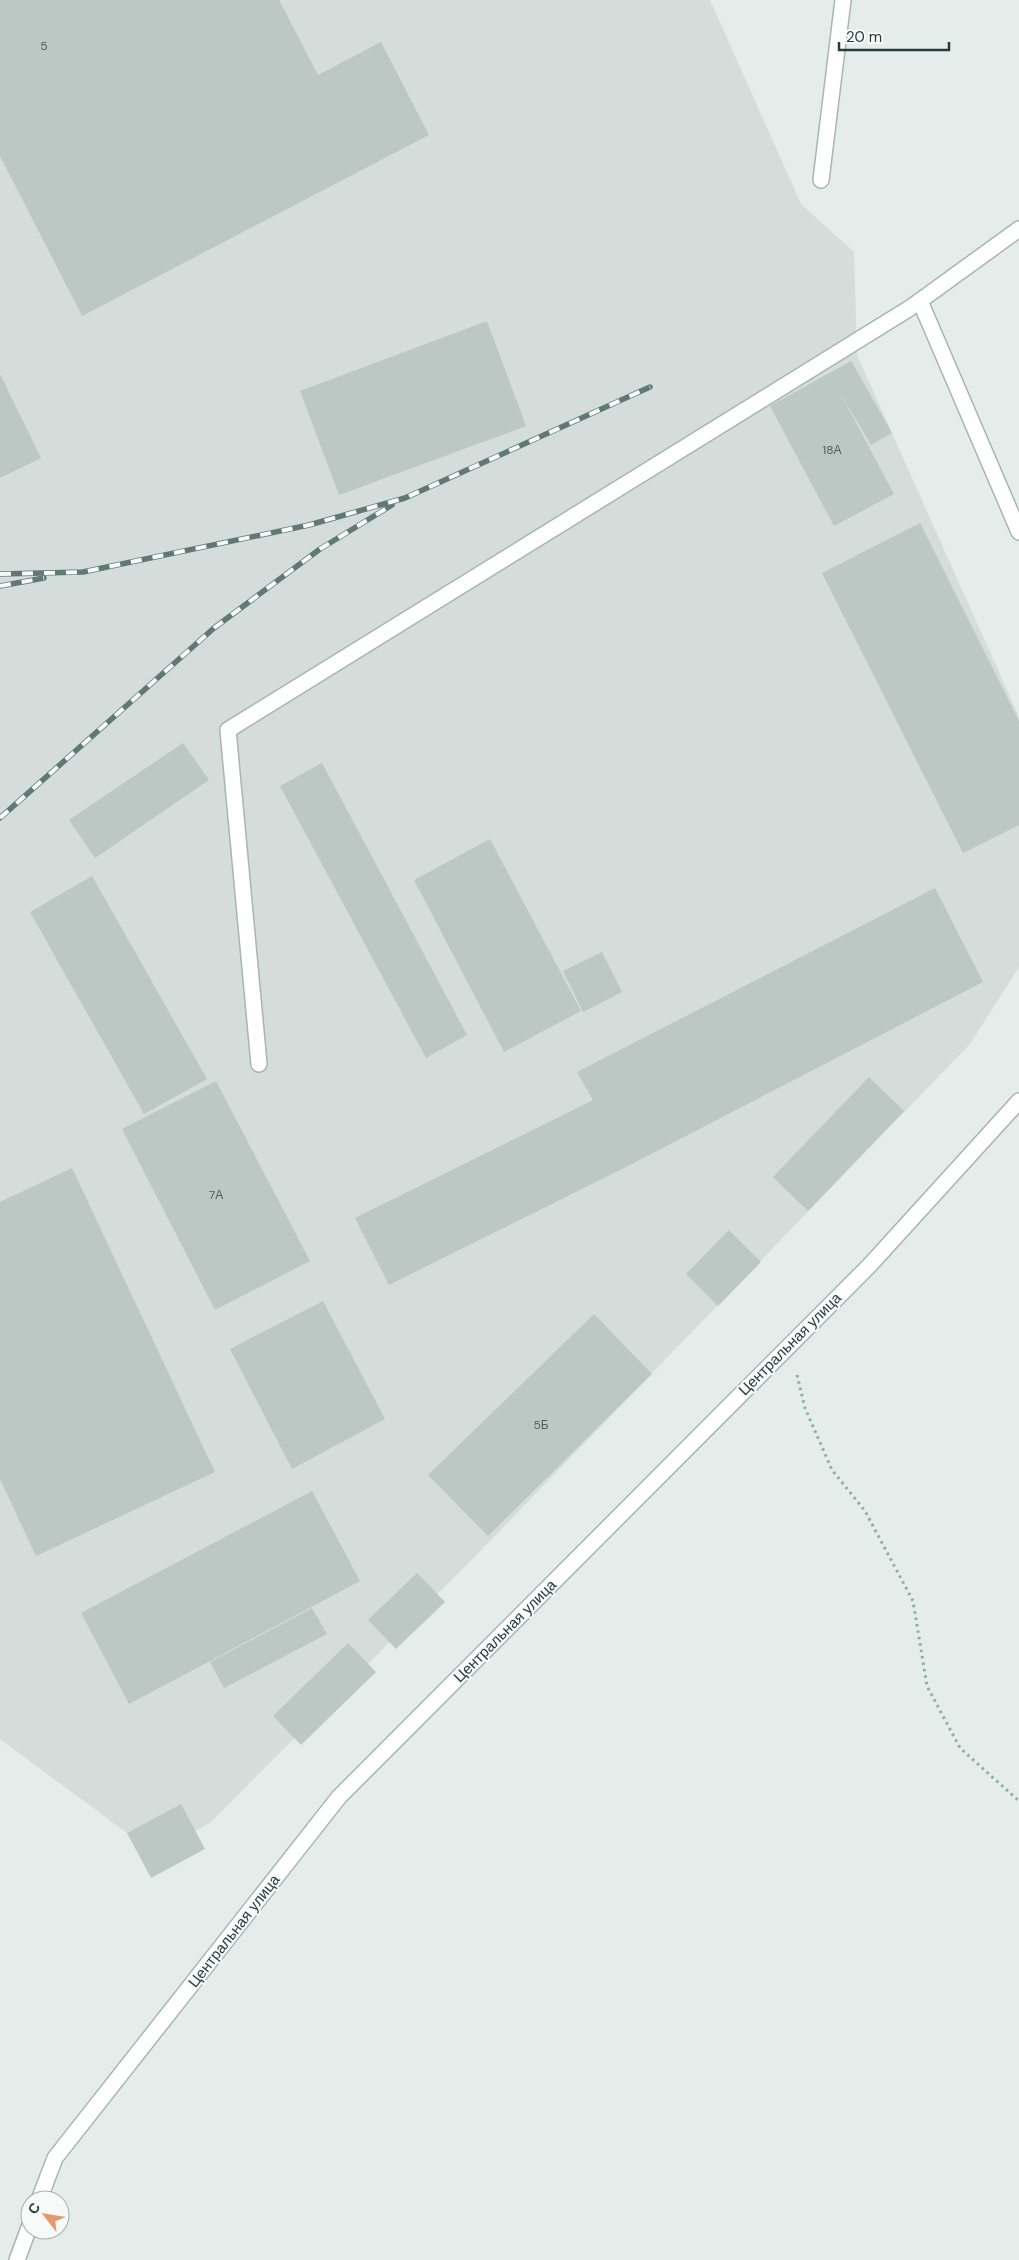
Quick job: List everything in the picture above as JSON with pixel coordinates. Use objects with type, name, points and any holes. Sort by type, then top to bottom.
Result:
[{"type":"street","points":[[821,180],[842,0]]},
{"type":"street","points":[[259,1064],[228,730],[920,301],[1019,229]]},
{"type":"street","points":[[920,301],[1019,532]]},
{"type":"street","name":"Центральная улица","points":[[43,2190],[55,2158],[339,1797],[869,1266],[1019,1101]]},
{"type":"street","points":[[17,2260],[24,2240]]},
{"type":"path","points":[[790,1344],[805,1408],[832,1470],[865,1511],[913,1601],[927,1686],[960,1748],[1019,1801]]},
{"type":"shaded area","points":[[0,0],[710,0],[801,204],[854,252],[857,355],[1019,717],[1019,967],[970,1044],[489,1542],[210,1823],[154,1853],[0,1739]]},
{"type":"building","points":[[0,0],[279,0],[318,75],[381,42],[429,135],[82,316],[0,156]]},
{"type":"building","points":[[487,321],[526,426],[339,495],[300,391]]},
{"type":"building","points":[[851,361],[892,433],[871,445],[839,391],[894,494],[834,526],[770,406]]},
{"type":"building","points":[[0,374],[41,458],[0,478]]},
{"type":"building","points":[[920,523],[1019,721],[1019,825],[963,853],[822,573]]},
{"type":"building","points":[[183,743],[209,780],[95,858],[69,820]]},
{"type":"building","points":[[322,763],[467,1035],[426,1058],[280,786]]},
{"type":"building","points":[[490,839],[581,1011],[504,1052],[414,880]]},
{"type":"building","points":[[92,876],[207,1079],[144,1114],[30,912]]},
{"type":"building","points":[[935,888],[983,982],[626,1167],[389,1285],[355,1218],[593,1100],[577,1072]]},
{"type":"building","points":[[602,952],[622,992],[583,1012],[563,971]]},
{"type":"building","points":[[869,1077],[904,1111],[808,1211],[773,1177]]},
{"type":"building","points":[[216,1081],[310,1261],[215,1310],[122,1129]]},
{"type":"building","points":[[72,1168],[215,1472],[36,1556],[0,1479],[0,1202]]},
{"type":"building","points":[[729,1230],[761,1262],[718,1306],[686,1274]]},
{"type":"building","points":[[323,1301],[385,1419],[292,1469],[230,1349]]},
{"type":"building","points":[[594,1314],[652,1374],[488,1536],[428,1475]]},
{"type":"building","points":[[312,1491],[360,1581],[129,1704],[81,1613]]},
{"type":"building","points":[[417,1573],[445,1602],[396,1649],[368,1620]]},
{"type":"building","points":[[312,1608],[327,1634],[224,1688],[210,1662]]},
{"type":"building","points":[[348,1643],[376,1672],[301,1745],[273,1716]]},
{"type":"building","points":[[181,1804],[205,1849],[151,1878],[127,1833]]},
{"type":"railway","points":[[0,574],[83,572],[309,525],[405,498],[650,387]]},
{"type":"railway","points":[[0,818],[214,628],[320,549],[392,505]]},
{"type":"railway","points":[[0,586],[44,578]]}]
